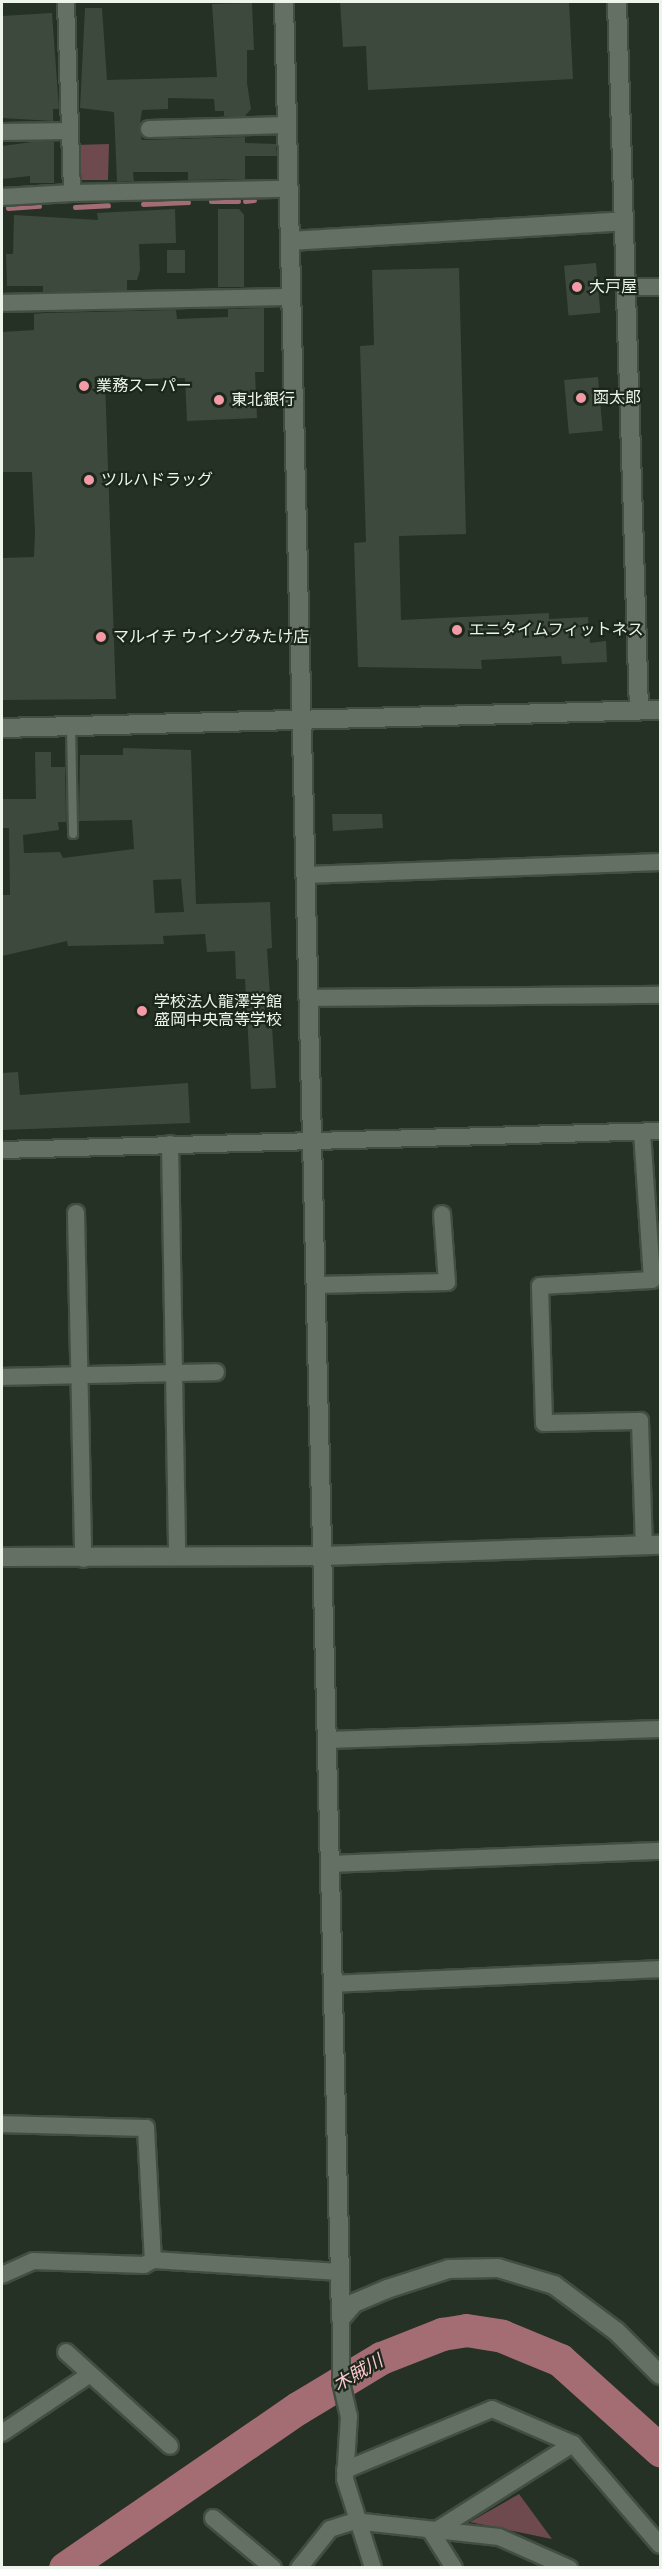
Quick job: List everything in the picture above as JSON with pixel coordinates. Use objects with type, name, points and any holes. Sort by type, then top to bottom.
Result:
[{"type":"street","points":[[66,2],[72,193]]},
{"type":"street","points":[[284,2],[298,717],[306,875],[310,1143],[316,1285],[331,1864],[341,2382],[349,2416],[345,2470],[354,2521],[373,2568]]},
{"type":"street","points":[[617,2],[639,710]]},
{"type":"street","points":[[149,129],[287,124]]},
{"type":"street","points":[[2,132],[70,131]]},
{"type":"street","points":[[2,197],[72,193],[288,189]]},
{"type":"street","points":[[290,241],[624,221]]},
{"type":"street","points":[[626,287],[660,287]]},
{"type":"street","points":[[2,303],[290,297]]},
{"type":"street","points":[[2,728],[298,717],[660,710]]},
{"type":"street","points":[[306,875],[660,862]]},
{"type":"street","points":[[309,998],[660,995]]},
{"type":"street","points":[[2,1150],[170,1144],[310,1143],[660,1131]]},
{"type":"street","points":[[2,1557],[83,1559],[323,1556],[652,1545],[640,1421],[544,1424],[540,1286],[652,1280],[642,1132]]},
{"type":"street","points":[[170,1144],[172,1375],[177,1557]]},
{"type":"street","points":[[76,1214],[83,1559]]},
{"type":"street","points":[[316,1285],[447,1282],[442,1214]]},
{"type":"street","points":[[2,1377],[172,1375],[216,1372]]},
{"type":"street","points":[[327,1740],[660,1729]]},
{"type":"street","points":[[331,1864],[660,1851]]},
{"type":"street","points":[[333,1984],[660,1970]]},
{"type":"street","points":[[2,2124],[146,2128],[153,2259]]},
{"type":"street","points":[[2,2275],[33,2261],[144,2265],[153,2259],[340,2272]]},
{"type":"street","points":[[341,2318],[354,2303],[397,2285],[449,2269],[498,2268],[554,2285],[616,2331],[660,2375]]},
{"type":"street","points":[[66,2352],[170,2446]]},
{"type":"street","points":[[2,2433],[90,2374]]},
{"type":"street","points":[[345,2470],[492,2409],[573,2444],[660,2545]]},
{"type":"street","points":[[432,2533],[573,2444]]},
{"type":"street","points":[[213,2517],[273,2568]]},
{"type":"street","points":[[299,2568],[330,2529],[354,2521],[432,2533],[499,2537],[569,2568]]},
{"type":"street","points":[[432,2533],[454,2568]]},
{"type":"lane","points":[[71,726],[73,834]]},
{"type":"shaded area","points":[[109,144],[108,180],[82,180],[76,175],[76,145]]},
{"type":"shaded area","points":[[519,2494],[552,2539],[470,2522]]},
{"type":"building","points":[[340,2],[569,2],[573,79],[368,90],[366,46],[343,47]]},
{"type":"building","points":[[252,3],[254,50],[247,50],[247,83],[251,109],[245,116],[224,116],[224,111],[215,111],[214,99],[168,98],[168,109],[142,110],[139,130],[142,140],[245,137],[245,143],[276,144],[277,156],[245,156],[245,179],[188,180],[188,172],[133,172],[134,181],[117,182],[114,112],[80,108],[85,8],[102,8],[107,80],[217,77],[212,4]]},
{"type":"building","points":[[52,13],[59,109],[53,109],[53,121],[2,118],[2,16]]},
{"type":"building","points":[[54,142],[54,183],[30,183],[30,176],[2,179],[2,146]]},
{"type":"building","points":[[175,209],[176,243],[139,244],[140,270],[137,280],[127,280],[127,290],[43,292],[43,286],[7,286],[6,254],[13,254],[14,215],[98,220],[97,213]]},
{"type":"building","points":[[218,209],[239,209],[244,215],[244,287],[218,287]]},
{"type":"building","points":[[167,250],[185,250],[185,273],[167,273]]},
{"type":"building","points":[[596,263],[600,313],[568,316],[564,266]]},
{"type":"building","points":[[459,268],[466,534],[399,536],[401,620],[549,613],[549,619],[588,617],[590,643],[606,641],[607,662],[562,664],[561,656],[481,660],[482,669],[358,667],[354,543],[366,542],[360,346],[374,345],[372,270]]},
{"type":"building","points":[[264,308],[264,372],[255,372],[257,418],[187,421],[185,378],[105,380],[116,699],[2,700],[2,558],[34,557],[35,532],[32,472],[2,472],[2,332],[34,330],[34,314],[44,313],[176,310],[177,319],[228,317],[228,309]]},
{"type":"building","points":[[598,377],[603,431],[569,434],[564,380]]},
{"type":"building","points":[[123,748],[191,750],[196,904],[270,902],[272,948],[267,949],[276,1088],[251,1089],[245,979],[236,979],[235,951],[207,952],[205,934],[163,936],[164,944],[68,946],[67,941],[2,956],[2,895],[10,895],[9,828],[2,828],[2,799],[36,799],[35,752],[51,752],[51,767],[65,767],[66,822],[58,822],[59,830],[23,835],[24,853],[60,852],[63,858],[134,849],[132,820],[79,821],[80,755],[123,755]],"holes":[[[181,879],[184,912],[155,913],[153,880]]]},
{"type":"building","points":[[332,814],[382,814],[383,828],[333,831]]},
{"type":"building","points":[[18,1072],[20,1095],[188,1083],[190,1123],[2,1130],[2,1073]]},
{"type":"waterway","points":[[245,201],[254,200]]},
{"type":"waterway","points":[[211,201],[238,201]]},
{"type":"waterway","points":[[143,204],[188,202]]},
{"type":"waterway","points":[[75,207],[108,205]]},
{"type":"waterway","points":[[8,208],[39,206]]},
{"type":"waterway","name":"木賊川","points":[[65,2568],[298,2408],[381,2358],[442,2334],[466,2330],[502,2336],[560,2360],[660,2450]]},
{"type":"place","name":"大戸屋","points":[[577,287]]},
{"type":"place","name":"業務スーパー","points":[[84,386]]},
{"type":"place","name":"函太郎","points":[[581,398]]},
{"type":"place","name":"東北銀行","points":[[219,400]]},
{"type":"place","name":"ツルハドラッグ","points":[[89,480]]},
{"type":"place","name":"エニタイムフィットネス","points":[[457,630]]},
{"type":"place","name":"マルイチ ウイングみたけ店","points":[[101,637]]},
{"type":"place","name":"学校法人龍澤学館 盛岡中央高等学校","points":[[142,1011]]}]
